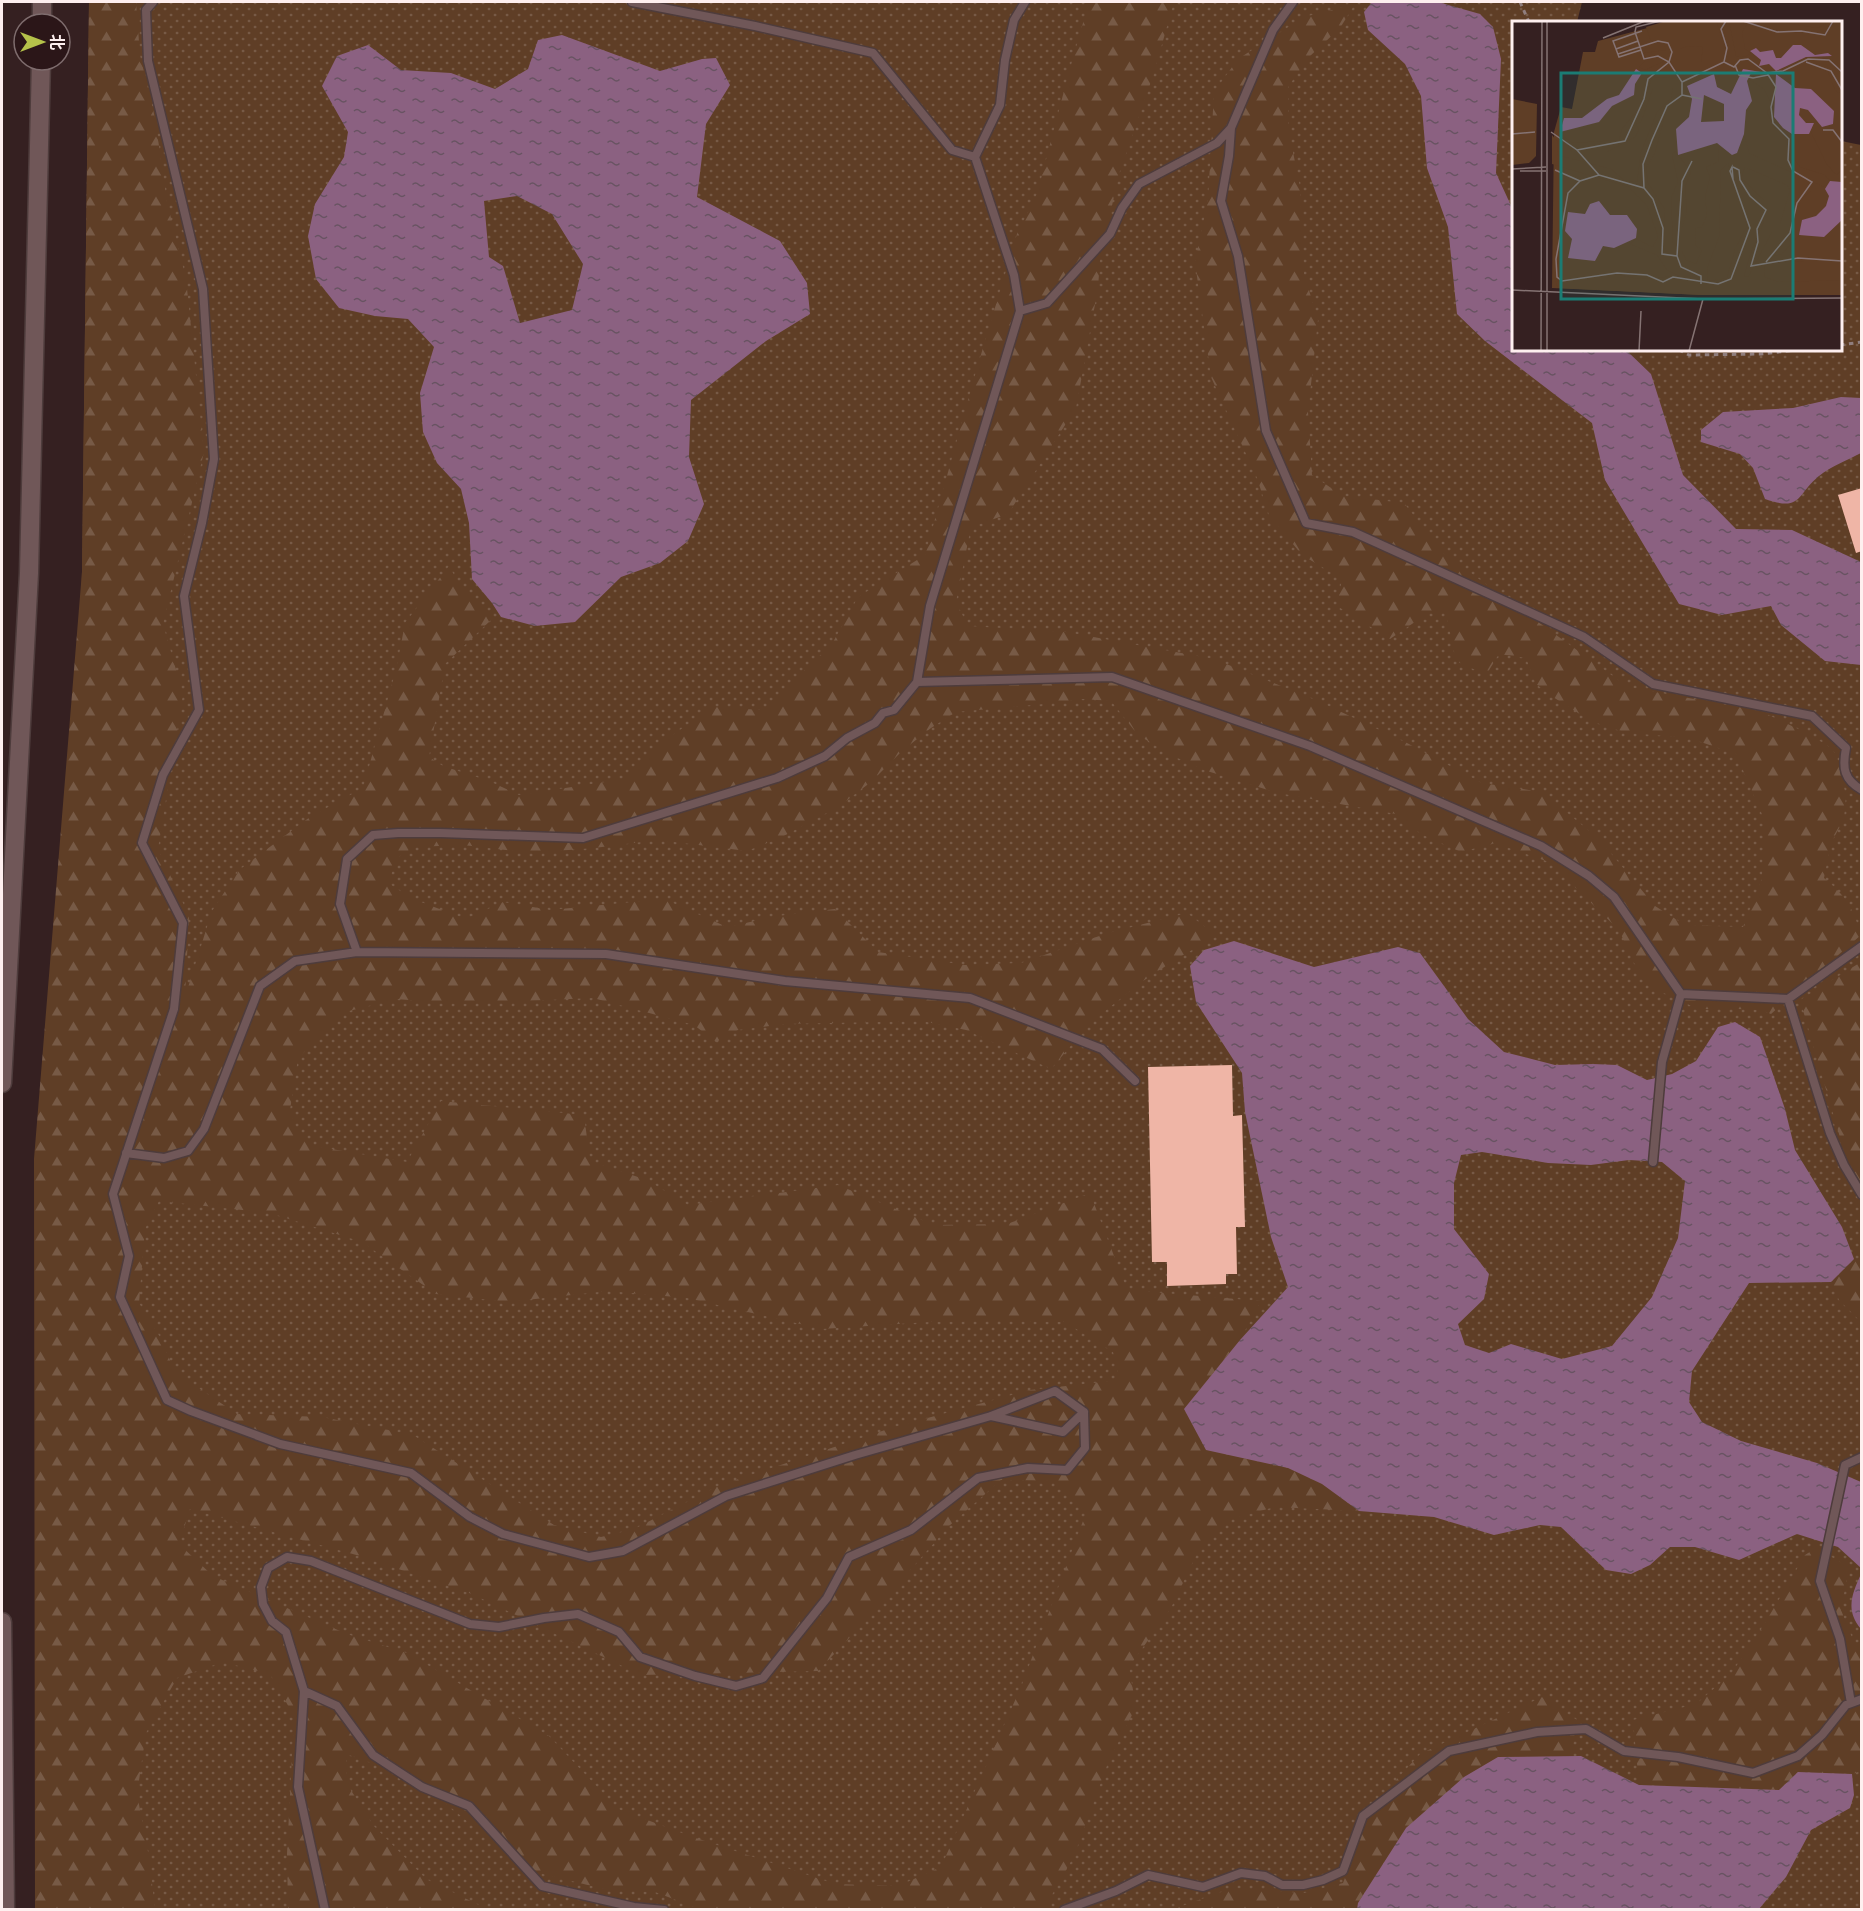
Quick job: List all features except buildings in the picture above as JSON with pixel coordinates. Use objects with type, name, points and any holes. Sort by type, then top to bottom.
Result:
[{"type":"street","points":[[2,1083],[29,573],[41,72]]},
{"type":"street","points":[[2,1622],[5,1910]]},
{"type":"lane","points":[[153,2],[146,10],[148,61],[203,289],[214,459],[202,523],[184,596],[199,710],[163,775],[142,843],[183,922],[174,1009],[113,1194],[129,1256],[120,1297],[167,1400],[280,1444],[411,1473],[470,1516],[503,1534],[589,1557],[623,1551],[726,1496],[855,1455],[991,1416],[1055,1391],[1084,1412]]},
{"type":"lane","points":[[632,2],[755,26],[873,53],[952,150],[975,157]]},
{"type":"lane","points":[[357,952],[340,904],[347,859],[372,835],[441,833],[583,838],[777,778],[825,756],[847,738],[875,723],[883,713],[894,710],[917,682],[930,606],[1020,310],[1014,275],[975,157],[1000,105],[1005,60],[1014,20],[1025,2]]},
{"type":"lane","points":[[1293,2],[1273,30],[1231,128],[1229,156],[1221,201],[1238,256],[1266,431],[1306,523],[1353,532],[1584,638],[1653,684],[1812,716],[1846,748],[1843,763],[1850,783],[1862,790]]},
{"type":"lane","points":[[1020,310],[1047,303],[1110,234],[1122,208],[1139,184],[1217,143],[1231,128]]},
{"type":"lane","points":[[917,682],[1112,677],[1311,746],[1541,846],[1589,876],[1614,897],[1681,994]]},
{"type":"lane","points":[[1681,994],[1788,999],[1862,946]]},
{"type":"lane","points":[[126,1153],[164,1158],[188,1151],[204,1129],[260,986],[295,961],[357,952],[606,954],[785,981],[970,998],[1102,1049],[1135,1081]]},
{"type":"lane","points":[[1653,1162],[1662,1062],[1681,994]]},
{"type":"lane","points":[[1788,999],[1830,1133],[1844,1165],[1862,1195]]},
{"type":"lane","points":[[991,1416],[1063,1432],[1084,1412]]},
{"type":"lane","points":[[325,1910],[298,1787],[304,1691],[286,1632],[272,1621],[263,1604],[261,1587],[268,1568],[287,1557],[311,1562],[470,1624],[499,1627],[578,1614],[619,1632],[640,1657],[695,1676],[736,1686],[763,1678],[827,1598],[849,1557],[911,1530],[978,1478],[1028,1468],[1067,1470],[1085,1448],[1084,1412]]},
{"type":"lane","points":[[1851,1703],[1840,1639],[1820,1581],[1845,1465],[1862,1457]]},
{"type":"lane","points":[[304,1691],[337,1706],[372,1755],[422,1787],[469,1806],[542,1886],[634,1907],[664,1910]]},
{"type":"lane","points":[[1064,1910],[1116,1891],[1148,1875],[1203,1887],[1241,1873],[1264,1876],[1282,1885],[1303,1885],[1323,1880],[1343,1871],[1363,1816],[1449,1751],[1537,1732],[1586,1730],[1624,1751],[1678,1757],[1753,1773],[1798,1756],[1822,1735],[1846,1705],[1862,1699]]},
{"type":"path","points":[[1520,2],[1529,21]]},
{"type":"path","points":[[1842,345],[1862,342]]},
{"type":"path","points":[[1681,351],[1689,356],[1788,351]]},
{"type":"green space","points":[[89,2],[1582,2],[1577,21],[1512,21],[1512,351],[1842,351],[1842,141],[1861,145],[1861,1909],[40,1910],[82,572]]},
{"type":"green space","points":[[89,2],[136,2],[140,55],[155,118],[167,202],[186,279],[204,452],[163,624],[183,694],[158,849],[189,916],[185,997],[212,911],[239,870],[310,817],[363,788],[397,666],[405,623],[449,566],[465,594],[491,620],[445,664],[429,757],[443,766],[489,781],[519,795],[625,779],[658,745],[713,707],[763,710],[832,644],[858,597],[925,555],[1017,234],[1037,194],[1089,2],[1174,2],[1153,76],[1119,174],[1100,260],[1098,288],[1076,408],[1008,514],[971,527],[956,602],[968,626],[1066,632],[1214,659],[1318,701],[1407,743],[1482,783],[1542,792],[1599,839],[1655,906],[1685,925],[1743,927],[1762,878],[1764,819],[1736,754],[1689,738],[1629,733],[1606,727],[1586,718],[1536,684],[1526,658],[1499,654],[1486,675],[1456,661],[1446,613],[1428,613],[1390,639],[1337,606],[1342,579],[1302,555],[1269,515],[1257,478],[1211,377],[1195,262],[1208,200],[1214,92],[1238,59],[1304,17],[1355,4],[1340,28],[1309,57],[1288,87],[1288,127],[1300,187],[1304,274],[1318,320],[1308,412],[1312,475],[1343,496],[1404,503],[1443,553],[1628,687],[1760,711],[1807,733],[1828,746],[1835,753],[1846,795],[1844,819],[1831,843],[1824,878],[1848,903],[1861,935],[1771,1014],[1761,1010],[1698,1009],[1655,989],[1634,963],[1619,930],[1549,862],[1495,843],[1461,852],[1421,834],[1396,814],[1278,793],[1204,770],[1173,756],[1138,735],[1111,701],[1083,699],[956,712],[902,751],[871,782],[838,807],[780,838],[747,851],[658,840],[531,853],[463,845],[414,847],[397,858],[388,883],[413,899],[466,919],[503,902],[550,910],[664,899],[727,927],[778,916],[835,909],[878,952],[965,965],[1021,963],[1108,933],[1187,913],[1217,936],[1143,981],[1091,1022],[1051,1069],[966,1030],[922,1021],[785,1024],[738,1030],[716,1042],[694,1025],[593,998],[461,1004],[396,999],[349,1011],[322,1032],[298,1059],[290,1110],[299,1136],[314,1146],[407,1162],[441,1101],[584,1115],[590,1161],[647,1180],[688,1205],[838,1185],[934,1225],[1007,1224],[1090,1193],[1127,1290],[1261,1301],[1240,1340],[1184,1409],[1206,1450],[1288,1468],[1322,1484],[1359,1511],[1275,1507],[1224,1521],[1200,1547],[1171,1608],[1129,1667],[1136,1707],[1108,1763],[1074,1856],[1044,1909],[702,1910],[655,1892],[608,1890],[539,1873],[491,1841],[449,1806],[380,1766],[346,1754],[347,1784],[373,1825],[426,1879],[487,1909],[288,1909],[287,1854],[294,1716],[270,1674],[223,1662],[177,1678],[146,1733],[137,1794],[149,1857],[155,1909],[35,1910],[34,1159],[82,572]],"holes":[[[159,1201],[270,1213],[362,1242],[436,1294],[508,1302],[608,1291],[687,1298],[822,1329],[929,1322],[1065,1322],[1113,1352],[1120,1380],[1030,1390],[891,1428],[718,1486],[634,1529],[601,1537],[554,1525],[413,1435],[322,1417],[237,1414],[175,1372],[160,1337],[139,1303],[145,1229]],[[1001,1480],[1059,1481],[1086,1513],[1021,1687],[941,1867],[898,1886],[835,1884],[690,1836],[618,1809],[549,1736],[407,1653],[347,1634],[213,1576],[179,1544],[190,1509],[360,1556],[472,1594],[641,1675],[818,1671],[949,1526]]]},
{"type":"green space","points":[[1861,962],[1861,1183],[1846,1158],[1800,1000]]},
{"type":"green space","points":[[1854,1259],[1861,1259],[1861,1322],[1839,1300],[1831,1282]]},
{"type":"green space","points":[[1816,1548],[1849,1567],[1841,1610],[1853,1640],[1861,1646],[1861,1771],[1852,1774],[1798,1772],[1779,1790],[1639,1785],[1633,1720],[1696,1704],[1731,1674],[1765,1623],[1805,1555]]},
{"type":"green space","points":[[1542,1697],[1577,1720],[1571,1756],[1498,1757],[1406,1828],[1358,1903],[1357,1909],[1171,1910],[1232,1888],[1304,1893],[1343,1883],[1373,1805],[1420,1754]]},
{"type":"water","points":[[1372,2],[1438,2],[1480,14],[1493,27],[1501,59],[1496,173],[1512,208],[1512,351],[1627,351],[1651,374],[1683,475],[1736,529],[1792,530],[1861,562],[1861,665],[1825,661],[1781,625],[1771,606],[1722,615],[1679,604],[1605,480],[1592,423],[1485,341],[1457,314],[1448,227],[1427,168],[1421,96],[1405,64],[1368,30],[1364,12]]},
{"type":"water","points":[[562,35],[660,71],[702,59],[716,58],[730,85],[706,124],[697,197],[780,241],[807,283],[810,314],[766,341],[691,400],[689,457],[704,504],[688,541],[660,563],[621,577],[575,622],[535,626],[501,617],[472,579],[469,523],[461,489],[437,463],[423,432],[420,393],[434,347],[408,319],[375,316],[339,308],[316,279],[308,236],[315,204],[344,157],[348,132],[322,86],[337,56],[368,45],[401,70],[451,73],[495,89],[528,69],[538,40]],"holes":[[[517,196],[552,214],[583,264],[572,310],[520,323],[503,266],[489,257],[484,201]]]},
{"type":"water","points":[[1841,397],[1861,398],[1861,453],[1824,472],[1797,499],[1786,504],[1765,499],[1753,468],[1740,454],[1701,442],[1701,430],[1723,412],[1793,408]]},
{"type":"water","points":[[1234,941],[1314,967],[1398,947],[1420,953],[1468,1019],[1504,1052],[1555,1065],[1617,1065],[1647,1080],[1672,1074],[1696,1061],[1718,1027],[1735,1022],[1760,1037],[1785,1109],[1795,1150],[1842,1227],[1854,1259],[1831,1282],[1749,1283],[1692,1371],[1689,1402],[1702,1422],[1741,1441],[1817,1463],[1861,1482],[1861,1568],[1838,1547],[1797,1534],[1739,1560],[1695,1547],[1670,1547],[1650,1565],[1631,1574],[1606,1570],[1561,1527],[1540,1525],[1494,1535],[1434,1517],[1359,1511],[1322,1484],[1288,1468],[1206,1450],[1184,1409],[1240,1340],[1288,1287],[1271,1237],[1245,1112],[1242,1073],[1196,1002],[1190,966],[1204,950]],"holes":[[[1482,1152],[1548,1163],[1591,1165],[1629,1160],[1662,1162],[1685,1181],[1678,1238],[1652,1297],[1612,1346],[1562,1359],[1511,1344],[1489,1353],[1465,1345],[1458,1324],[1484,1299],[1489,1274],[1454,1229],[1454,1183],[1461,1155]]]},
{"type":"water","points":[[1861,1574],[1861,1629],[1853,1615],[1852,1602]]},
{"type":"water","points":[[1581,1756],[1639,1785],[1779,1790],[1798,1772],[1852,1774],[1854,1795],[1850,1808],[1811,1830],[1786,1877],[1759,1909],[1357,1909],[1358,1903],[1406,1828],[1464,1777],[1498,1757]]}]
